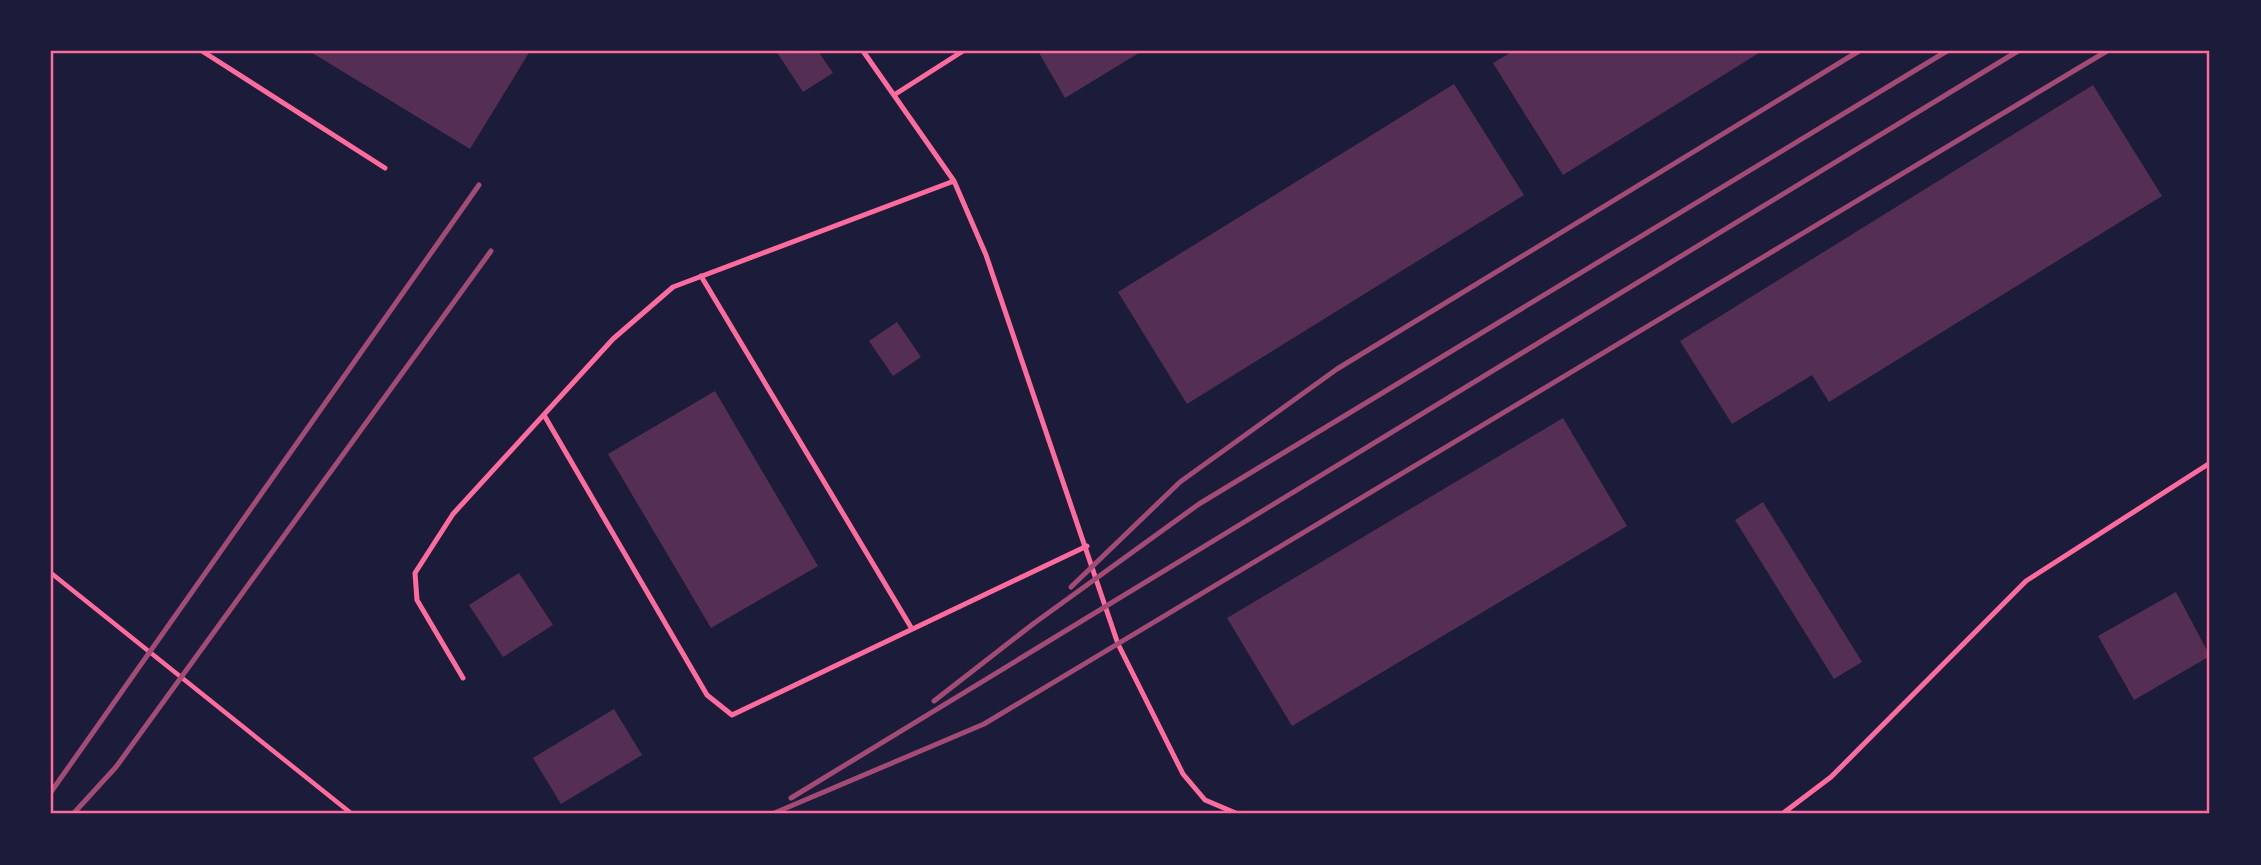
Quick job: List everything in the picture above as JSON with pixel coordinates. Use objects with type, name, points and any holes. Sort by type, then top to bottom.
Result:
[{"type":"lane","points":[[202,51],[385,168]]},
{"type":"lane","points":[[863,51],[954,181],[986,255],[1087,546],[1118,644],[1183,774],[1205,800],[1238,814]]},
{"type":"lane","points":[[894,95],[963,51]]},
{"type":"lane","points":[[463,678],[417,600],[415,573],[453,514],[623,330],[673,286],[954,181]]},
{"type":"lane","points":[[701,276],[912,629]]},
{"type":"lane","points":[[544,415],[707,695],[732,715],[1087,546]]},
{"type":"lane","points":[[1782,814],[1839,769],[2026,581],[2210,463]]},
{"type":"path","points":[[51,573],[352,814]]},
{"type":"building","points":[[309,51],[530,51],[470,149]]},
{"type":"building","points":[[776,51],[818,51],[833,73],[803,92]]},
{"type":"building","points":[[1038,51],[1142,51],[1065,98]]},
{"type":"building","points":[[1513,51],[1762,51],[1563,175],[1493,63]]},
{"type":"building","points":[[1454,84],[1524,195],[1187,404],[1118,292]]},
{"type":"building","points":[[2093,85],[2162,196],[1829,402],[1812,375],[1732,424],[1680,341]]},
{"type":"building","points":[[897,322],[921,357],[893,376],[869,341]]},
{"type":"building","points":[[715,391],[818,566],[711,628],[608,454]]},
{"type":"building","points":[[1563,418],[1627,526],[1292,726],[1227,618]]},
{"type":"building","points":[[1763,502],[1862,662],[1834,679],[1735,520]]},
{"type":"building","points":[[519,573],[553,625],[503,657],[469,605]]},
{"type":"building","points":[[2176,592],[2210,656],[2134,700],[2098,636]]},
{"type":"building","points":[[614,709],[642,755],[561,804],[533,758]]},
{"type":"railway","points":[[1071,587],[1180,482],[1337,369],[1859,51]]},
{"type":"railway","points":[[934,701],[1033,624],[1199,504],[1947,51]]},
{"type":"railway","points":[[791,798],[2018,51]]},
{"type":"railway","points":[[772,814],[984,724],[2107,51]]},
{"type":"railway","points":[[51,792],[479,185]]},
{"type":"railway","points":[[73,814],[116,767],[491,251]]}]
